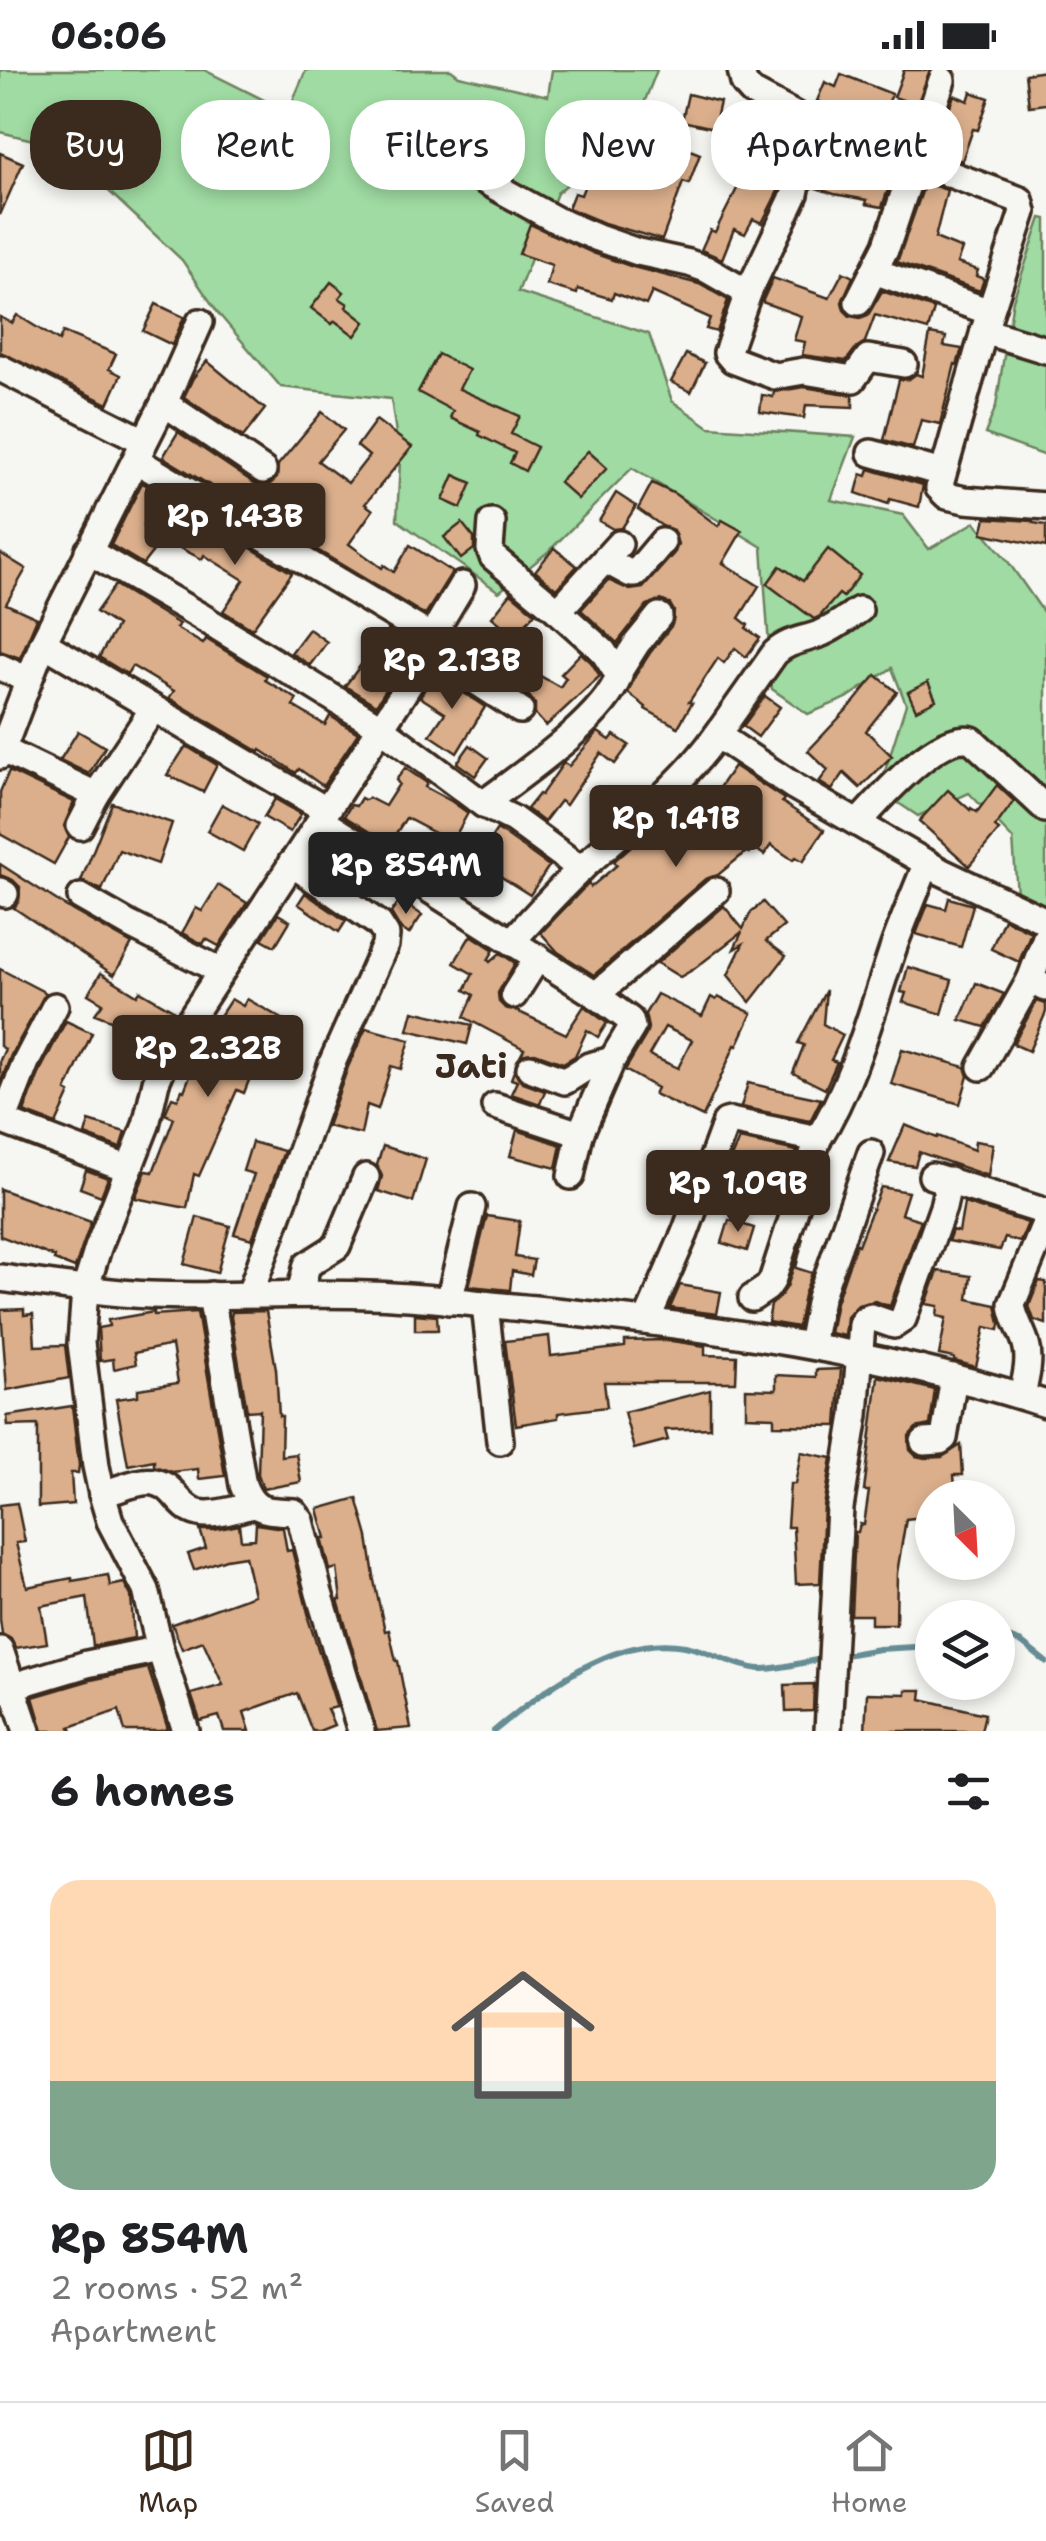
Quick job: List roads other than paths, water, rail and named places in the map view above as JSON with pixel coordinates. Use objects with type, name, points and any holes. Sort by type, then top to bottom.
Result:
[{"type":"street","points":[[741,70],[744,83],[767,100]]},
{"type":"street","points":[[935,100],[942,80]]},
{"type":"street","points":[[963,180],[1020,200],[1023,212],[939,488],[947,496],[965,500],[1046,506]]},
{"type":"street","points":[[501,190],[598,238],[638,252],[690,263],[748,293]]},
{"type":"street","points":[[796,190],[748,293],[727,352],[733,360],[775,376],[804,371],[854,379],[868,358],[904,364]]},
{"type":"street","points":[[858,302],[896,220],[905,190]]},
{"type":"street","points":[[874,271],[1046,350]]},
{"type":"street","points":[[96,795],[1,753],[43,643],[164,403],[200,322]]},
{"type":"street","points":[[0,368],[140,451],[430,643],[520,710]]},
{"type":"street","points":[[164,403],[263,470]]},
{"type":"street","points":[[870,452],[942,474]]},
{"type":"street","points":[[483,804],[560,745],[589,718],[619,680],[603,651],[492,557],[492,522]]},
{"type":"street","points":[[558,611],[612,552],[635,574],[662,542]]},
{"type":"street","points":[[88,551],[380,727],[483,804],[513,819],[581,869]]},
{"type":"street","points":[[186,1731],[146,1590],[110,1520],[102,1494],[80,1343],[86,1290],[170,1050],[408,686],[462,584]]},
{"type":"street","points":[[512,941],[581,869],[658,802],[699,760],[781,647],[819,635],[859,610]]},
{"type":"street","points":[[618,673],[659,616]]},
{"type":"street","points":[[43,643],[323,815],[630,1020],[632,1024],[580,1134],[572,1176]]},
{"type":"street","points":[[0,667],[28,680]]},
{"type":"street","points":[[80,826],[152,709]]},
{"type":"street","points":[[717,735],[795,787],[927,863],[1046,920]]},
{"type":"street","points":[[858,823],[923,760],[953,740],[963,738],[972,740],[1046,809]]},
{"type":"street","points":[[658,802],[689,832]]},
{"type":"street","points":[[752,1298],[772,1281],[818,1140],[846,1083],[927,863]]},
{"type":"street","points":[[250,1294],[333,1061],[386,935],[380,924],[291,864]]},
{"type":"street","points":[[596,994],[716,892]]},
{"type":"street","points":[[81,897],[222,971]]},
{"type":"street","points":[[982,1067],[1038,984],[1046,937]]},
{"type":"street","points":[[514,996],[538,957]]},
{"type":"street","points":[[55,1006],[1,1121],[129,1169]]},
{"type":"street","points":[[530,1068],[565,1081],[588,1066],[612,1060]]},
{"type":"street","points":[[496,1106],[580,1134]]},
{"type":"street","points":[[647,1320],[685,1233],[726,1122],[818,1140]]},
{"type":"street","points":[[811,1345],[820,1298],[870,1154]]},
{"type":"street","points":[[300,1293],[307,1265],[337,1246],[366,1177]]},
{"type":"street","points":[[828,1731],[840,1508],[856,1415],[858,1354],[864,1320],[871,1317],[894,1325],[902,1319],[942,1207],[940,1178],[1046,1212]]},
{"type":"street","points":[[449,1301],[472,1207]]},
{"type":"street","points":[[0,1278],[150,1295],[394,1296],[647,1320],[858,1354],[1034,1400],[1026,1345],[1012,1304],[1046,1222]]},
{"type":"street","points":[[211,1295],[248,1497],[264,1510],[294,1512],[301,1521],[362,1731]]},
{"type":"street","points":[[486,1305],[500,1440]]},
{"type":"street","points":[[924,1442],[944,1438],[954,1377]]},
{"type":"street","points":[[102,1494],[159,1481],[184,1506],[197,1513],[254,1505]]},
{"type":"street","points":[[0,1650],[6,1688],[27,1731]]},
{"type":"street","points":[[6,1688],[87,1664],[160,1650]]},
{"type":"waterway","points":[[1015,1640],[1046,1662]]},
{"type":"waterway","points":[[494,1731],[582,1668],[633,1648],[685,1646],[759,1669],[827,1658]]},
{"type":"waterway","points":[[839,1656],[915,1647]]},
{"type":"district","name":"Jati","points":[[471,1066]]}]
